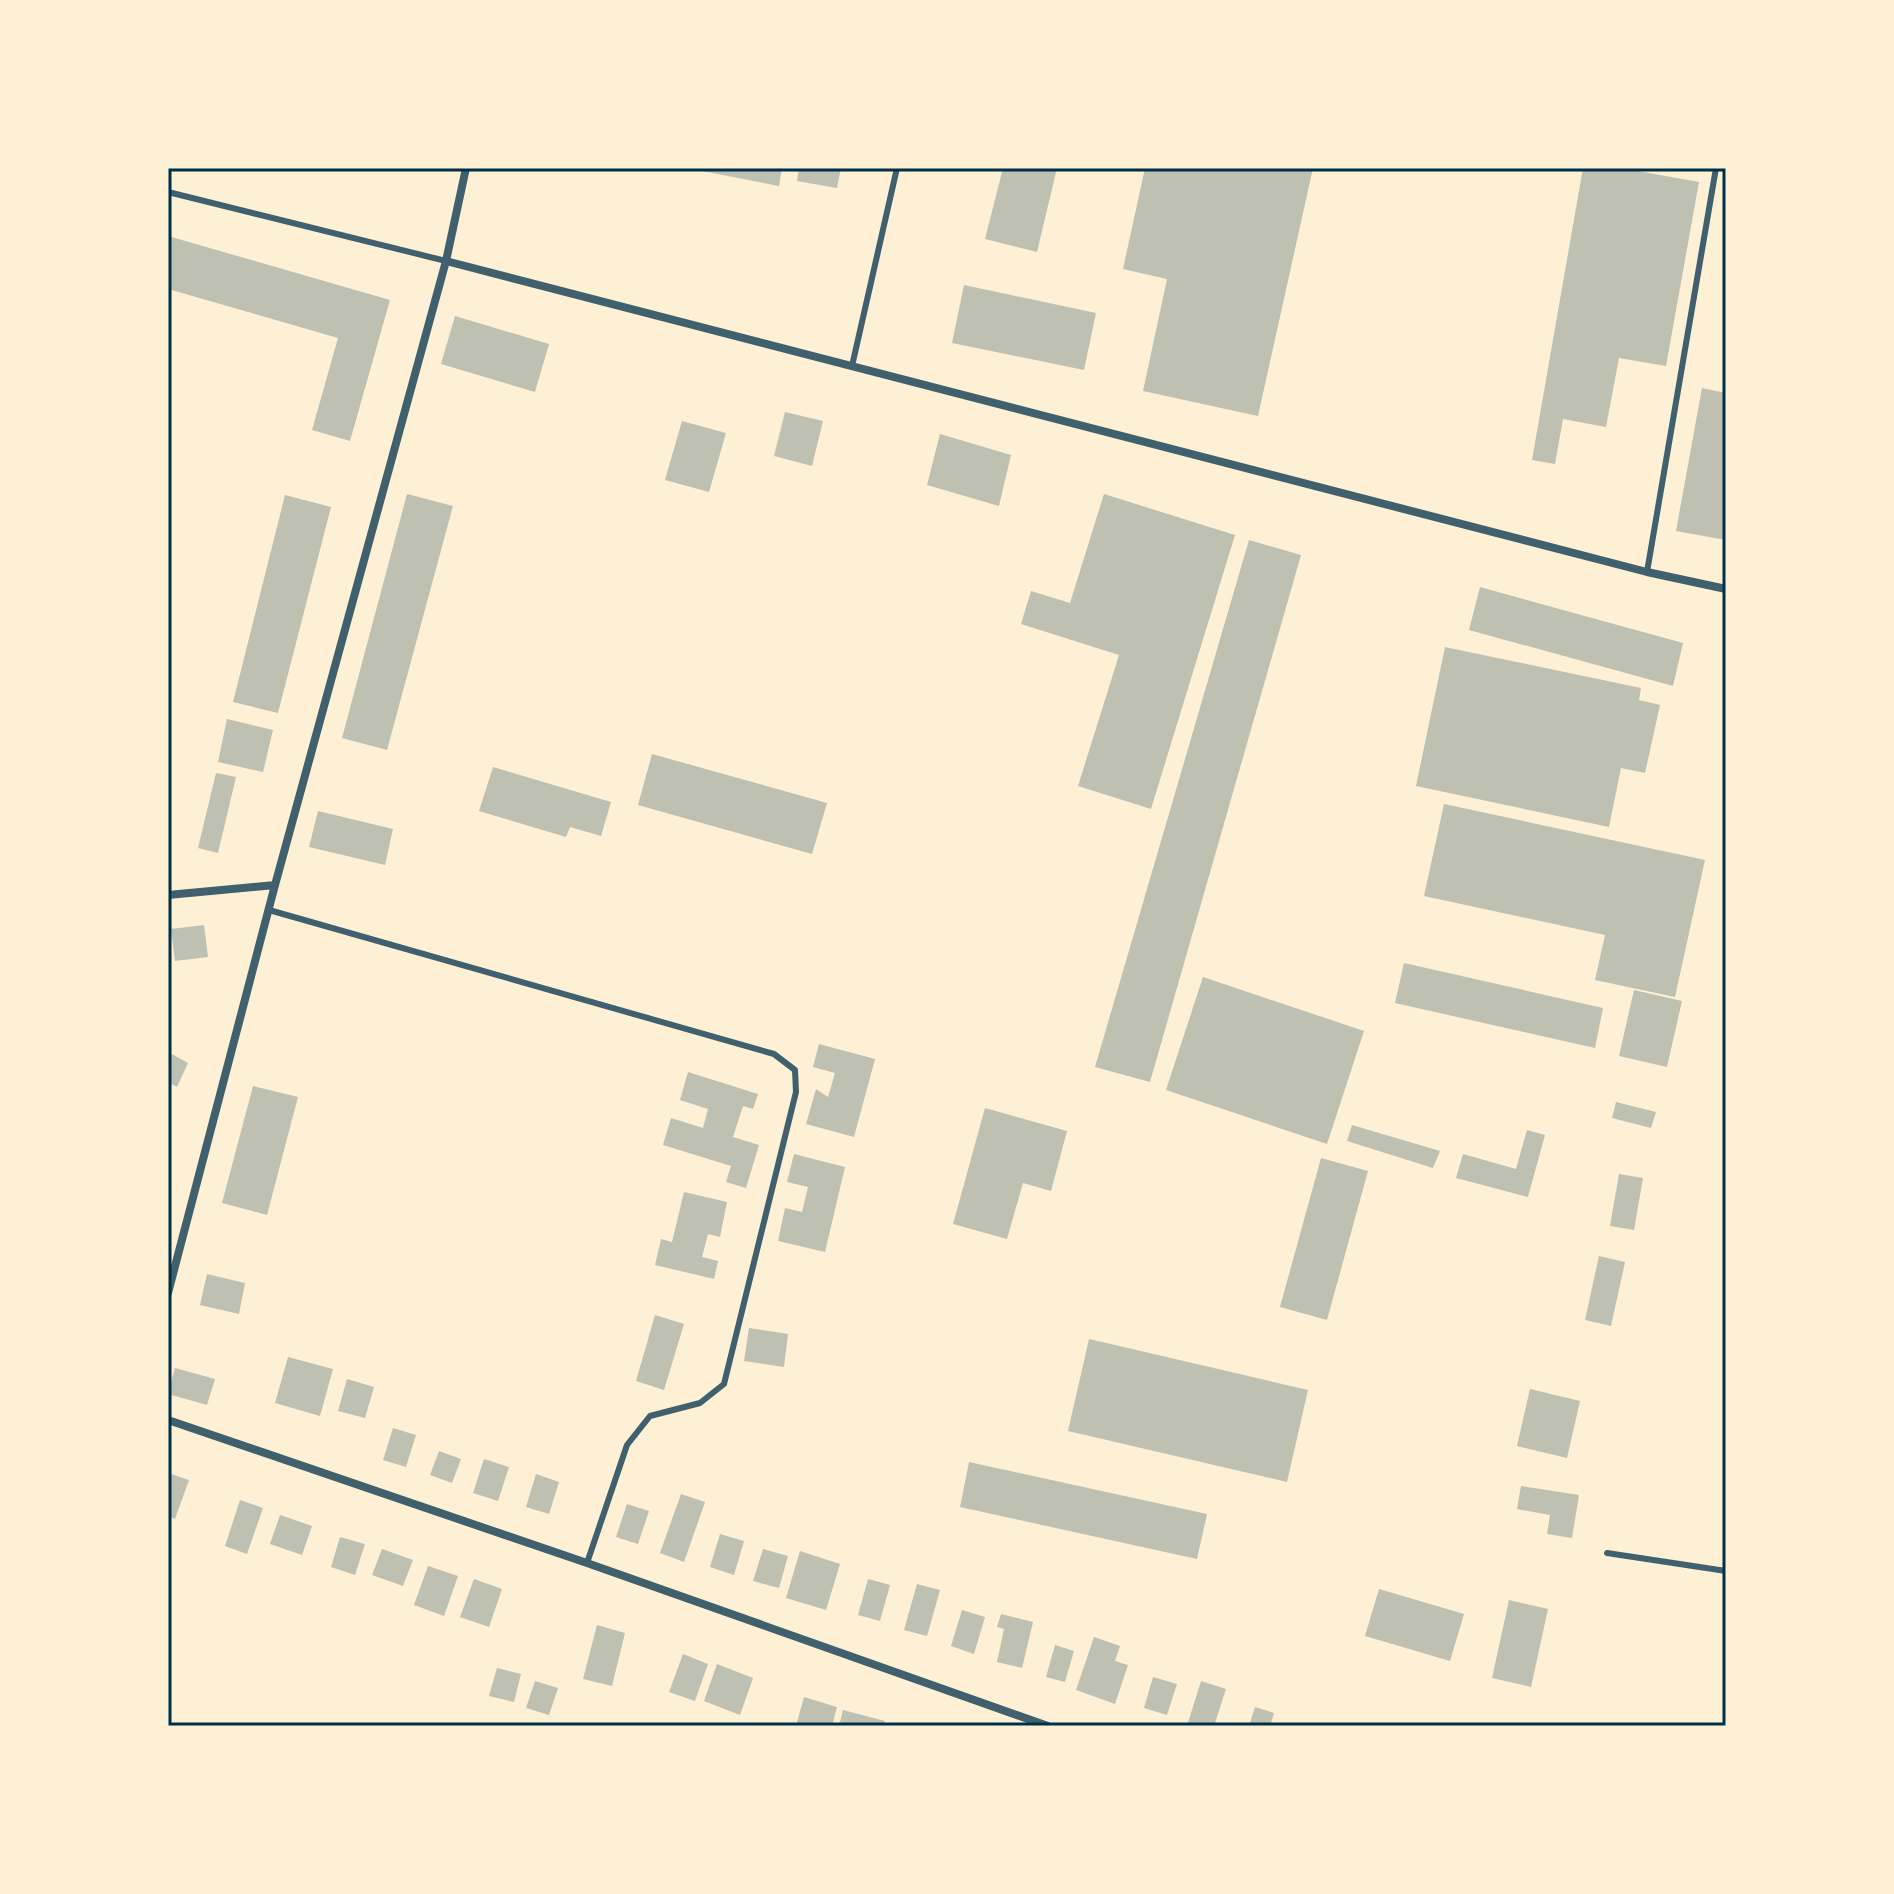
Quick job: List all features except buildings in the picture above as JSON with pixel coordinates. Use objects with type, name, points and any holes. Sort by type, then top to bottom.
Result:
[{"type":"street","points":[[168,1293],[170,1275],[275,885],[446,261],[466,168]]},
{"type":"street","points":[[446,261],[1647,572],[1726,589]]},
{"type":"street","points":[[168,895],[275,885]]},
{"type":"street","points":[[168,1420],[587,1563],[1048,1726]]},
{"type":"lane","points":[[852,366],[897,168]]},
{"type":"lane","points":[[1647,572],[1716,168]]},
{"type":"lane","points":[[168,192],[446,261]]},
{"type":"lane","points":[[269,910],[774,1054],[795,1070],[796,1092],[724,1384],[700,1403],[650,1416],[627,1445],[587,1563]]},
{"type":"lane","points":[[1607,1553],[1726,1571]]}]
